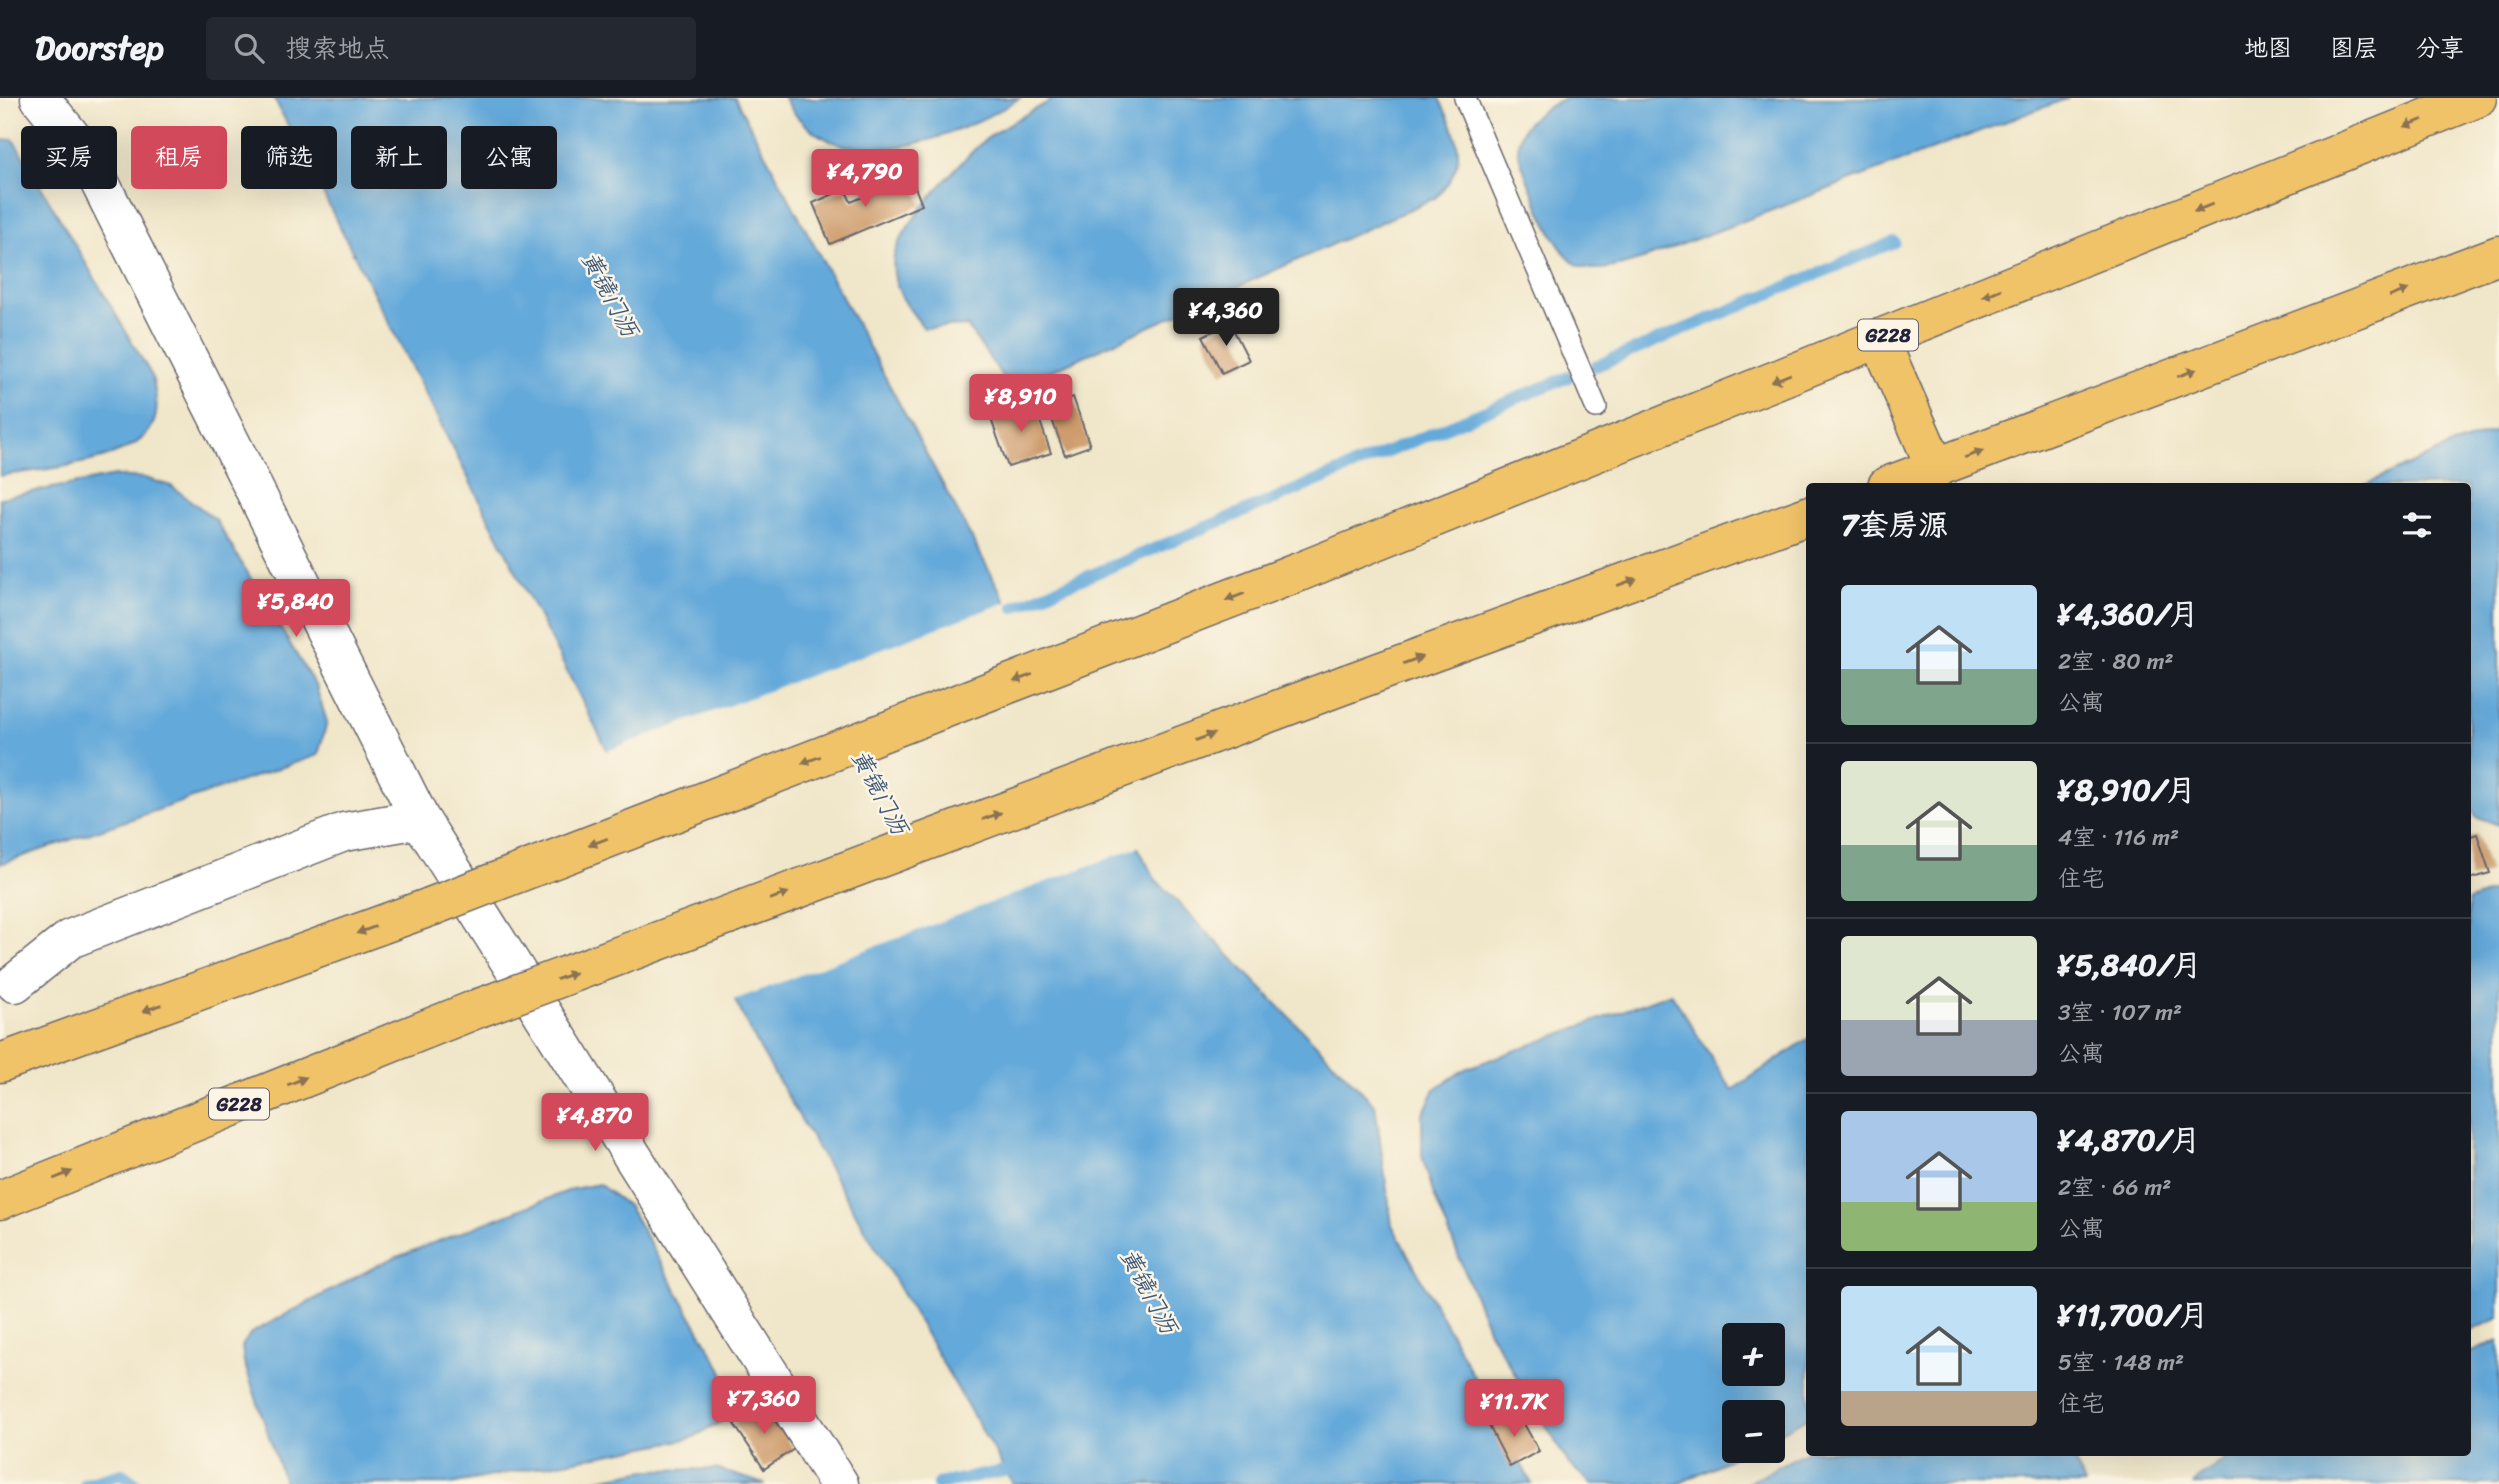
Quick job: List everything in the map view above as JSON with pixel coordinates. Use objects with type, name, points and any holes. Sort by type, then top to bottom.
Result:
[{"type":"highway","name":"G228","points":[[0,1063],[430,906],[1299,572],[2477,98]]},
{"type":"highway","points":[[1896,483],[2499,255]]},
{"type":"highway","points":[[1880,338],[1936,469]]},
{"type":"highway","name":"G228","points":[[0,1200],[479,1008],[1349,683],[1806,516]]},
{"type":"street","points":[[40,98],[86,155],[420,819],[830,1470]]},
{"type":"street","points":[[15,983],[70,939],[344,832],[420,819]]},
{"type":"lane","points":[[1465,98],[1596,407]]},
{"type":"water","name":"黄镜门沥","points":[[274,98],[735,98],[1155,879],[1375,1105],[1392,1225],[1532,1484],[1013,1484],[760,1049],[321,189],[337,189],[337,126],[288,126]]},
{"type":"water","points":[[784,98],[1020,98],[993,114],[929,140],[896,147],[863,148],[833,141],[806,125]]},
{"type":"water","points":[[1055,98],[1439,98],[1456,138],[1457,162],[1454,173],[1435,198],[1011,389],[967,326],[924,328],[897,287],[894,257],[898,245],[917,215],[978,146],[1005,126]]},
{"type":"water","points":[[1565,98],[2068,98],[1646,258],[1612,268],[1594,269],[1578,265],[1560,246],[1542,214],[1518,152],[1522,132],[1532,118]]},
{"type":"water","points":[[13,139],[21,153],[21,189],[42,189],[152,376],[157,406],[153,424],[143,437],[128,448],[85,462],[0,476],[0,141]]},
{"type":"water","points":[[2499,430],[2499,825],[2477,817],[2471,810],[2471,483],[2370,483],[2450,446]]},
{"type":"water","points":[[115,476],[145,478],[171,486],[215,519],[316,687],[327,722],[318,755],[0,864],[0,498]]},
{"type":"water","points":[[2499,889],[2499,1318],[2471,1331],[2471,900]]},
{"type":"water","points":[[1671,993],[1732,1090],[1806,1040],[1806,1419],[1785,1430],[1785,1400],[1722,1400],[1722,1463],[1678,1484],[1592,1484],[1569,1464],[1489,1331],[1435,1198],[1422,1156],[1422,1116],[1435,1089],[1465,1069]]},
{"type":"water","points":[[599,1184],[629,1207],[722,1370],[730,1396],[721,1422],[692,1438],[450,1484],[285,1484],[244,1362],[242,1346],[251,1333],[384,1262],[573,1189]]},
{"type":"water","points":[[2499,1340],[2499,1484],[2194,1484],[2199,1477],[2230,1456],[2471,1456],[2471,1353]]},
{"type":"water","points":[[1806,1452],[1806,1456],[2072,1456],[2085,1484],[1745,1484]]},
{"type":"water","points":[[716,1469],[765,1484],[574,1484],[646,1470]]},
{"type":"pier","points":[[1010,601],[1141,846],[731,1001],[604,752]]},
{"type":"building","points":[[911,177],[922,205],[830,244],[813,203],[845,189],[851,202]]},
{"type":"building","points":[[1230,323],[1249,360],[1222,373],[1203,336]]},
{"type":"building","points":[[1073,397],[1090,446],[1065,455],[1047,406]]},
{"type":"building","points":[[1033,401],[1051,453],[1008,467],[990,416]]},
{"type":"building","points":[[2477,834],[2490,873],[2471,878],[2471,836]]},
{"type":"building","points":[[764,1404],[794,1449],[764,1469],[734,1424]]},
{"type":"building","points":[[1517,1411],[1539,1451],[1510,1467],[1489,1426]]},
{"type":"waterway","points":[[1596,366],[1894,242]]},
{"type":"waterway","points":[[1014,607],[1568,377]]},
{"type":"waterway","points":[[938,1484],[1019,1468]]},
{"type":"waterway","points":[[85,1484],[122,1474],[136,1484]]}]
